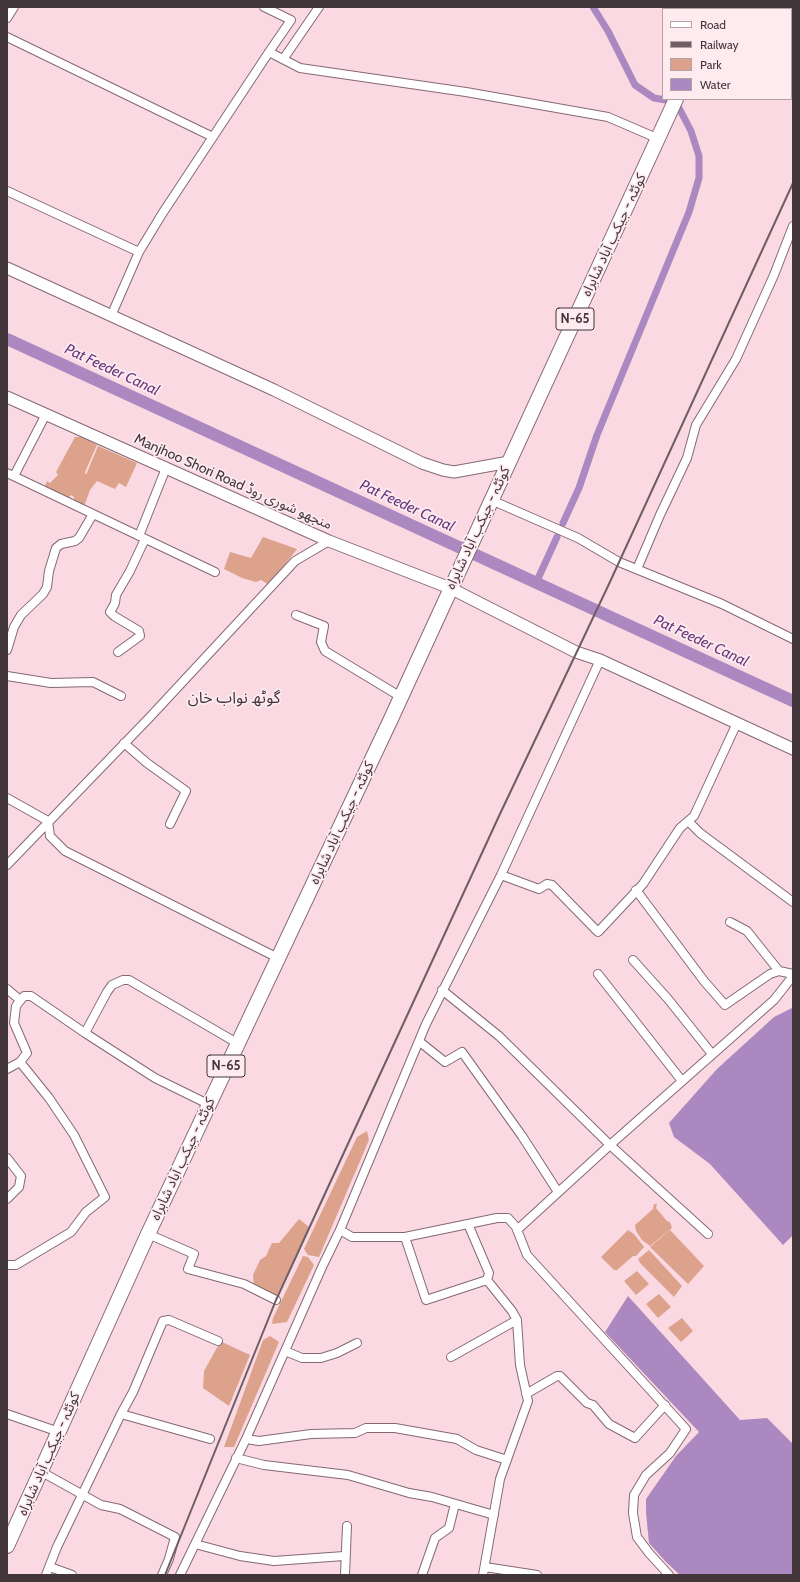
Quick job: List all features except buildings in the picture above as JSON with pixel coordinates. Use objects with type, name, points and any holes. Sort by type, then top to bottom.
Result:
[{"type":"highway","name":"کوئٹہ - جیکب آباد شاہراہ","points":[[7,1546],[208,1104],[401,697],[450,588],[659,139],[674,103]]},
{"type":"street","points":[[7,18],[14,7]]},
{"type":"street","points":[[111,316],[139,252],[291,20],[264,7]]},
{"type":"street","points":[[284,58],[318,7]]},
{"type":"street","points":[[7,37],[213,137]]},
{"type":"street","points":[[269,52],[284,58],[300,68],[466,92],[608,117],[659,139]]},
{"type":"street","points":[[7,191],[139,252]]},
{"type":"street","points":[[637,569],[653,529],[687,458],[696,425],[736,359],[774,276],[793,226]]},
{"type":"street","points":[[7,268],[274,390],[422,463],[454,472],[509,462]]},
{"type":"street","name":"Manjhoo Shori Road منجھو شوری روڈ","points":[[7,397],[329,541],[450,588],[576,652],[600,660],[793,749]]},
{"type":"street","points":[[46,414],[10,475],[215,572]]},
{"type":"street","points":[[118,652],[140,636],[140,631],[114,616],[110,612],[115,603],[116,595],[130,571],[166,468]]},
{"type":"street","points":[[491,500],[578,538],[619,562],[722,604],[793,639]]},
{"type":"street","points":[[7,650],[14,627],[21,615],[43,594],[48,587],[49,570],[56,548],[61,544],[75,541],[79,538],[93,514]]},
{"type":"street","points":[[7,865],[295,561],[329,541]]},
{"type":"street","points":[[296,615],[324,626],[321,642],[325,651],[401,697]]},
{"type":"street","points":[[180,1575],[246,1439],[340,1230],[442,990],[501,874],[600,660]]},
{"type":"street","points":[[7,676],[51,683],[93,682],[121,696]]},
{"type":"street","points":[[501,874],[539,889],[547,884],[552,885],[598,932],[648,878],[680,828],[694,816],[737,723]]},
{"type":"street","points":[[124,743],[147,763],[186,791],[170,824]]},
{"type":"street","points":[[7,798],[48,821]]},
{"type":"street","points":[[48,821],[50,836],[65,851],[278,958]]},
{"type":"street","points":[[688,821],[720,848],[793,902]]},
{"type":"street","points":[[636,890],[704,981],[725,1005],[770,974],[779,970]]},
{"type":"street","points":[[517,1230],[610,1145],[774,1000],[793,975],[779,970],[747,931],[730,922]]},
{"type":"street","points":[[633,960],[668,999],[712,1054]]},
{"type":"street","points":[[598,974],[682,1081]]},
{"type":"street","points":[[85,1034],[109,988],[117,981],[124,980],[135,984],[238,1043]]},
{"type":"street","points":[[7,989],[20,1000]]},
{"type":"street","points":[[442,990],[499,1036],[610,1145],[708,1234]]},
{"type":"street","points":[[7,1069],[20,1062],[27,1053],[14,1023],[16,1006],[24,996],[31,996],[85,1034],[155,1078],[208,1104]]},
{"type":"street","points":[[420,1042],[445,1062],[462,1052],[522,1136],[558,1192]]},
{"type":"street","points":[[7,1265],[16,1265],[71,1232],[86,1212],[105,1197],[74,1135],[49,1098],[20,1062]]},
{"type":"street","points":[[7,1158],[21,1176],[19,1187],[7,1199]]},
{"type":"street","points":[[340,1230],[352,1237],[405,1237],[497,1218],[508,1218],[517,1230],[527,1255],[686,1429],[670,1454],[646,1475],[634,1495],[633,1512],[637,1537],[669,1575]]},
{"type":"street","points":[[468,1224],[489,1273],[487,1280]]},
{"type":"street","points":[[148,1234],[194,1254],[188,1269],[244,1284],[276,1300]]},
{"type":"street","points":[[405,1237],[426,1300],[487,1280]]},
{"type":"street","points":[[487,1280],[512,1311],[517,1320],[520,1365],[528,1401],[500,1479],[484,1571],[537,1575]]},
{"type":"street","points":[[72,1575],[48,1571],[57,1547],[133,1392],[163,1321],[168,1320],[218,1341]]},
{"type":"street","points":[[451,1357],[517,1320]]},
{"type":"street","points":[[285,1351],[302,1358],[321,1358],[337,1353],[357,1342]]},
{"type":"street","points":[[526,1394],[557,1376],[560,1376],[588,1403],[593,1405],[609,1424],[636,1438],[665,1405]]},
{"type":"street","points":[[7,1414],[59,1432]]},
{"type":"street","points":[[121,1414],[210,1439]]},
{"type":"street","points":[[246,1439],[259,1441],[311,1434],[355,1433],[366,1428],[395,1428],[432,1433],[457,1439],[476,1450],[507,1460]]},
{"type":"street","points":[[236,1458],[264,1465],[348,1475],[409,1493],[432,1497],[494,1514]]},
{"type":"street","points":[[40,1471],[101,1505],[120,1509],[175,1537],[169,1559],[162,1575]]},
{"type":"street","points":[[422,1575],[435,1538],[449,1528],[455,1504]]},
{"type":"street","points":[[345,1575],[344,1556],[347,1526]]},
{"type":"street","points":[[195,1544],[240,1556],[274,1561],[344,1556]]},
{"type":"green space","points":[[75,437],[83,437],[97,445],[85,472],[86,475],[98,446],[137,463],[126,487],[119,483],[115,489],[97,481],[90,490],[85,504],[80,507],[74,503],[74,497],[71,495],[68,498],[56,495],[53,490],[47,491],[45,486],[47,481],[50,483],[58,475],[56,472]]},
{"type":"green space","points":[[263,537],[297,549],[269,585],[261,580],[256,582],[242,578],[224,569],[230,552],[251,558]]},
{"type":"green space","points":[[367,1131],[369,1140],[319,1257],[308,1255],[304,1249],[357,1137]]},
{"type":"green space","points":[[654,1204],[657,1204],[656,1208],[667,1221],[670,1222],[672,1228],[650,1246],[642,1240],[636,1231],[635,1225],[653,1209]]},
{"type":"green space","points":[[299,1219],[309,1227],[276,1297],[254,1287],[253,1275],[260,1260],[266,1256],[272,1243],[279,1243]]},
{"type":"green space","points":[[628,1230],[634,1234],[644,1247],[636,1256],[633,1256],[617,1270],[614,1270],[601,1257]]},
{"type":"green space","points":[[670,1230],[704,1266],[688,1284],[650,1247]]},
{"type":"green space","points":[[649,1250],[682,1286],[674,1297],[640,1263],[638,1259]]},
{"type":"green space","points":[[303,1256],[308,1257],[314,1265],[287,1322],[272,1324],[273,1318]]},
{"type":"green space","points":[[637,1271],[649,1284],[636,1295],[624,1281]]},
{"type":"green space","points":[[659,1294],[671,1307],[658,1318],[646,1304]]},
{"type":"green space","points":[[682,1318],[693,1331],[681,1342],[668,1328]]},
{"type":"green space","points":[[270,1336],[279,1342],[234,1447],[224,1447],[263,1340]]},
{"type":"green space","points":[[222,1342],[250,1355],[229,1406],[203,1388],[204,1371],[219,1344]]},
{"type":"water","points":[[792,1008],[793,1235],[783,1245],[710,1164],[674,1137],[669,1123],[717,1069],[774,1017]]},
{"type":"water","points":[[628,1296],[740,1420],[767,1418],[793,1444],[793,1575],[680,1575],[649,1543],[646,1499],[676,1456],[699,1432],[605,1332]]},
{"type":"waterway","points":[[593,7],[608,31],[635,85],[654,98],[662,99]]},
{"type":"waterway","points":[[563,523],[579,488],[597,435],[689,212],[699,178],[699,156],[691,131],[679,108],[666,100]]},
{"type":"waterway","name":"Pat Feeder Canal","points":[[7,339],[793,701]]},
{"type":"waterway","points":[[536,583],[557,537]]},
{"type":"railway","points":[[165,1575],[276,1300],[499,816],[609,584],[793,183]]},
{"type":"district","name":"گوٹھ نواب خان","points":[[234,698]]}]
